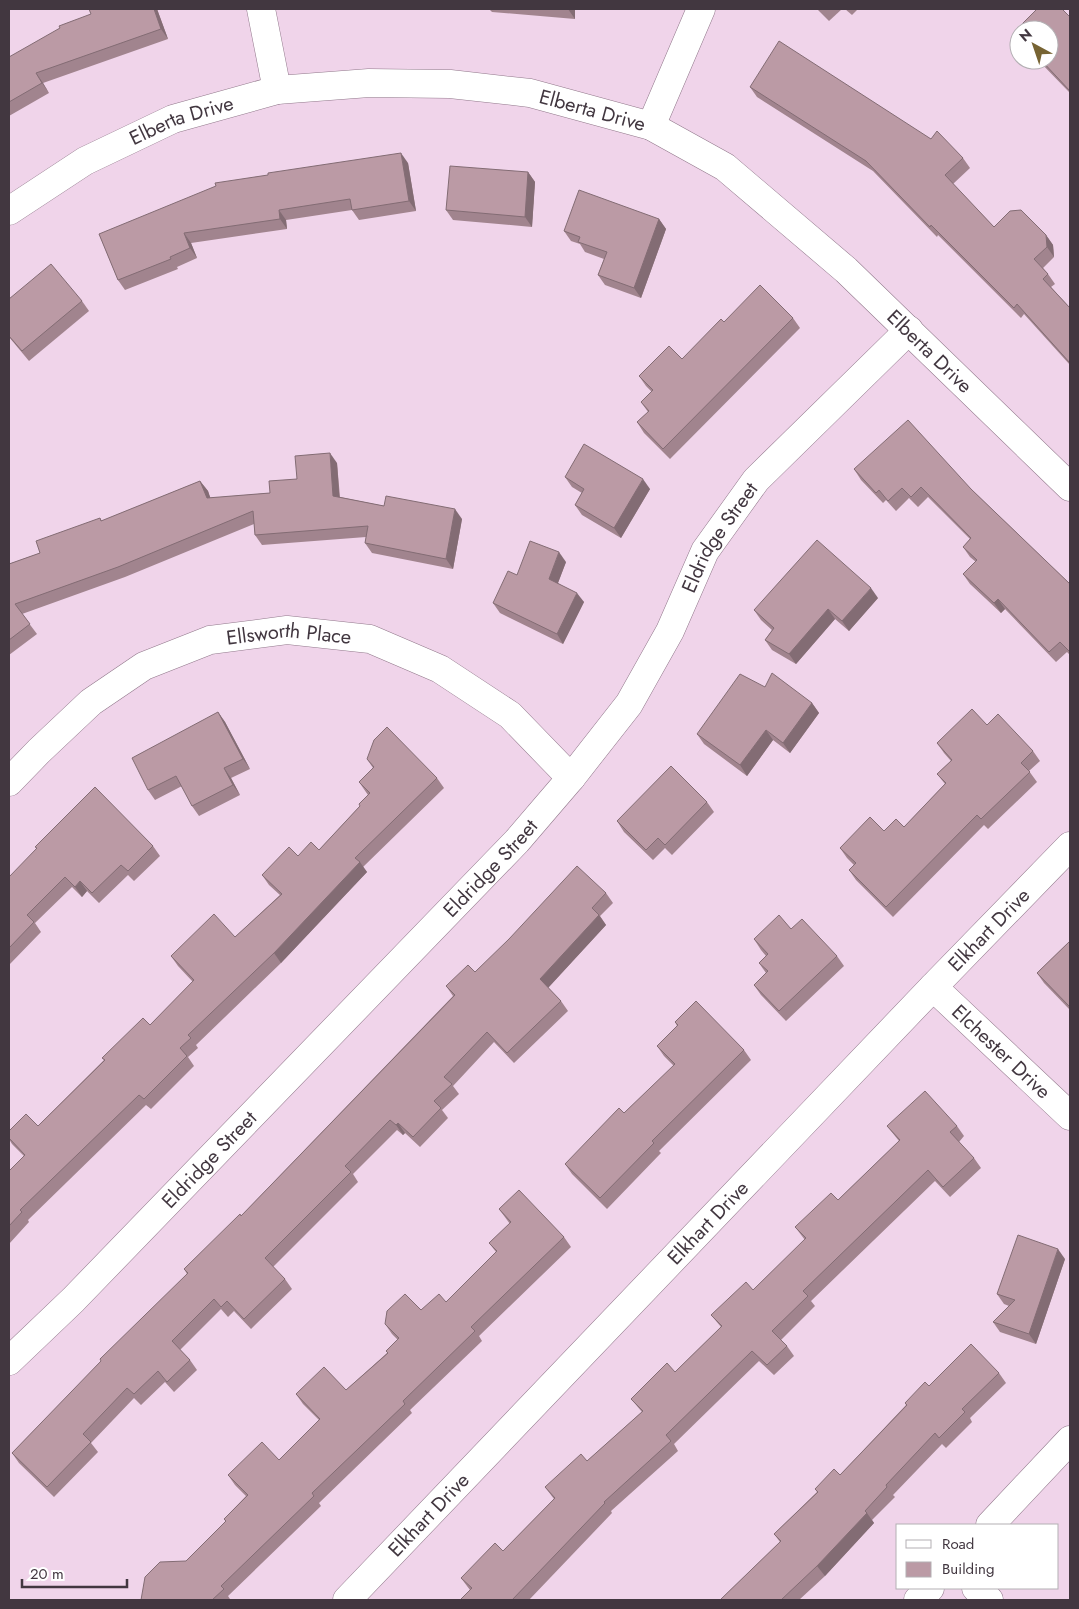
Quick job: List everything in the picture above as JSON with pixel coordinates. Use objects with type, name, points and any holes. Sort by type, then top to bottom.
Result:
[{"type":"street","points":[[261,9],[277,90]]},
{"type":"street","points":[[651,126],[701,9]]},
{"type":"street","name":"Elberta Drive","points":[[9,211],[85,161],[173,119],[277,90],[369,83],[450,84],[530,93],[651,126],[725,167],[846,270],[910,330],[1070,488]]},
{"type":"street","name":"Eldridge Street","points":[[9,1361],[80,1293],[510,848],[571,778],[629,704],[670,631],[705,551],[756,480],[910,330]]},
{"type":"street","name":"Ellsworth Place","points":[[9,782],[91,702],[144,666],[210,640],[287,630],[370,640],[440,669],[510,715],[571,778]]},
{"type":"street","name":"Elkhart Drive","points":[[346,1600],[1070,846]]},
{"type":"street","name":"Elchester Drive","points":[[933,987],[1070,1116]]},
{"type":"street","points":[[991,1524],[1070,1440]]},
{"type":"street","points":[[918,1600],[929,1589]]},
{"type":"street","points":[[977,1589],[989,1600]]},
{"type":"building","points":[[89,9],[154,9],[161,29],[36,73],[42,83],[9,102],[9,57],[60,28],[59,26],[91,14]]},
{"type":"building","points":[[1037,9],[1062,9],[1070,17],[1070,91],[1050,70],[1059,70],[1059,20],[1026,20]]},
{"type":"building","points":[[779,41],[931,139],[937,131],[963,158],[945,175],[994,227],[1010,211],[1021,210],[1046,235],[1047,247],[1034,259],[1048,274],[1043,279],[1070,308],[1070,363],[1017,304],[1014,308],[931,225],[930,227],[866,161],[750,87]]},
{"type":"building","points":[[401,153],[409,201],[352,210],[350,199],[279,210],[280,219],[184,233],[190,248],[170,257],[171,259],[118,280],[99,234],[216,186],[215,183]]},
{"type":"building","points":[[450,166],[528,172],[525,217],[446,210]]},
{"type":"building","points":[[579,190],[659,219],[634,288],[598,275],[607,252],[578,242],[580,237],[564,231]]},
{"type":"building","points":[[51,264],[82,301],[22,351],[9,336],[9,299]]},
{"type":"building","points":[[760,285],[793,318],[663,449],[637,422],[649,411],[641,402],[653,390],[639,376],[669,346],[682,359],[721,319],[724,322]]},
{"type":"building","points":[[908,420],[971,489],[1070,584],[1070,652],[1060,642],[1049,652],[998,599],[994,603],[963,574],[977,560],[963,547],[971,538],[921,487],[911,497],[902,488],[888,501],[879,490],[876,493],[854,469]]},
{"type":"building","points":[[584,444],[643,479],[614,528],[575,505],[584,489],[565,477]]},
{"type":"building","points":[[330,453],[333,496],[384,506],[386,496],[455,509],[446,559],[365,543],[368,526],[255,535],[253,511],[118,567],[15,604],[30,624],[9,640],[9,564],[40,553],[36,541],[100,518],[101,521],[200,481],[207,498],[270,493],[269,481],[297,479],[295,456]]},
{"type":"building","points":[[817,540],[871,588],[842,621],[828,609],[789,654],[765,640],[774,628],[754,610]]},
{"type":"building","points":[[530,541],[559,552],[549,579],[577,593],[557,634],[493,603],[508,571],[517,575]]},
{"type":"building","points":[[772,673],[812,703],[783,743],[766,730],[740,765],[697,734],[740,674],[765,687]]},
{"type":"building","points":[[972,709],[987,725],[998,714],[1033,751],[1021,763],[1030,772],[981,819],[977,815],[886,907],[849,870],[856,863],[840,848],[870,817],[884,831],[896,819],[904,827],[946,783],[937,774],[952,760],[937,743]]},
{"type":"building","points":[[218,712],[243,759],[224,768],[233,785],[192,806],[176,776],[148,790],[132,758]]},
{"type":"building","points":[[387,727],[437,778],[355,858],[360,862],[274,953],[188,1035],[191,1038],[180,1048],[187,1056],[144,1099],[139,1095],[20,1210],[22,1212],[9,1226],[9,1171],[25,1155],[9,1138],[9,1131],[26,1114],[38,1126],[105,1060],[102,1058],[143,1018],[150,1025],[194,980],[171,956],[214,914],[235,937],[282,894],[262,875],[289,847],[298,856],[311,842],[319,850],[360,806],[359,804],[370,793],[359,782],[374,767],[367,759],[374,740]]},
{"type":"building","points":[[671,766],[707,802],[665,845],[658,838],[646,850],[617,821]]},
{"type":"building","points":[[95,787],[153,846],[128,871],[121,865],[92,893],[80,881],[75,887],[65,877],[27,915],[34,922],[9,948],[9,877],[37,848],[35,847]]},
{"type":"building","points":[[577,866],[606,893],[592,908],[599,915],[540,979],[561,1001],[507,1053],[487,1032],[444,1077],[452,1084],[434,1101],[441,1108],[413,1137],[398,1123],[396,1125],[390,1120],[345,1166],[351,1172],[265,1258],[285,1279],[244,1319],[227,1301],[221,1307],[214,1299],[172,1341],[190,1360],[167,1382],[158,1371],[134,1394],[127,1388],[83,1434],[91,1442],[47,1487],[12,1453],[101,1361],[100,1359],[188,1273],[184,1269],[240,1214],[241,1216],[455,995],[446,986],[468,965],[475,972],[509,939]]},
{"type":"building","points":[[779,915],[791,929],[802,919],[837,956],[779,1011],[754,985],[768,971],[759,963],[768,954],[754,939]]},
{"type":"building","points":[[1070,941],[1070,1005],[1069,1006],[1037,973]]},
{"type":"building","points":[[696,1001],[744,1050],[652,1141],[654,1143],[600,1198],[565,1164],[619,1108],[624,1113],[675,1064],[657,1046],[678,1025],[675,1022]]},
{"type":"building","points":[[925,1091],[957,1126],[950,1132],[974,1158],[943,1187],[928,1170],[803,1291],[808,1296],[772,1331],[787,1346],[767,1365],[752,1351],[666,1435],[671,1441],[604,1502],[512,1600],[460,1600],[472,1588],[461,1578],[495,1543],[503,1551],[555,1498],[545,1487],[581,1454],[587,1461],[643,1411],[631,1399],[667,1363],[675,1372],[722,1326],[711,1315],[746,1282],[753,1290],[806,1238],[795,1227],[831,1193],[838,1200],[900,1140],[887,1126]]},
{"type":"building","points":[[519,1190],[564,1237],[471,1327],[475,1331],[403,1401],[405,1404],[312,1493],[314,1496],[221,1586],[224,1589],[212,1600],[141,1600],[145,1577],[160,1562],[186,1561],[226,1521],[224,1519],[248,1495],[228,1475],[262,1442],[279,1460],[320,1419],[296,1394],[324,1367],[346,1390],[388,1353],[386,1351],[399,1338],[385,1324],[387,1311],[405,1294],[421,1310],[439,1294],[446,1302],[497,1251],[489,1243],[511,1222],[499,1209]]},
{"type":"building","points":[[1018,1235],[1058,1249],[1029,1334],[993,1322],[1015,1300],[997,1294]]},
{"type":"building","points":[[971,1344],[999,1373],[962,1409],[965,1412],[939,1438],[935,1433],[886,1485],[887,1487],[865,1511],[867,1513],[817,1566],[781,1600],[720,1600],[781,1541],[774,1534],[818,1492],[815,1489],[834,1469],[840,1475],[907,1405],[905,1403],[925,1382],[929,1386]]}]
